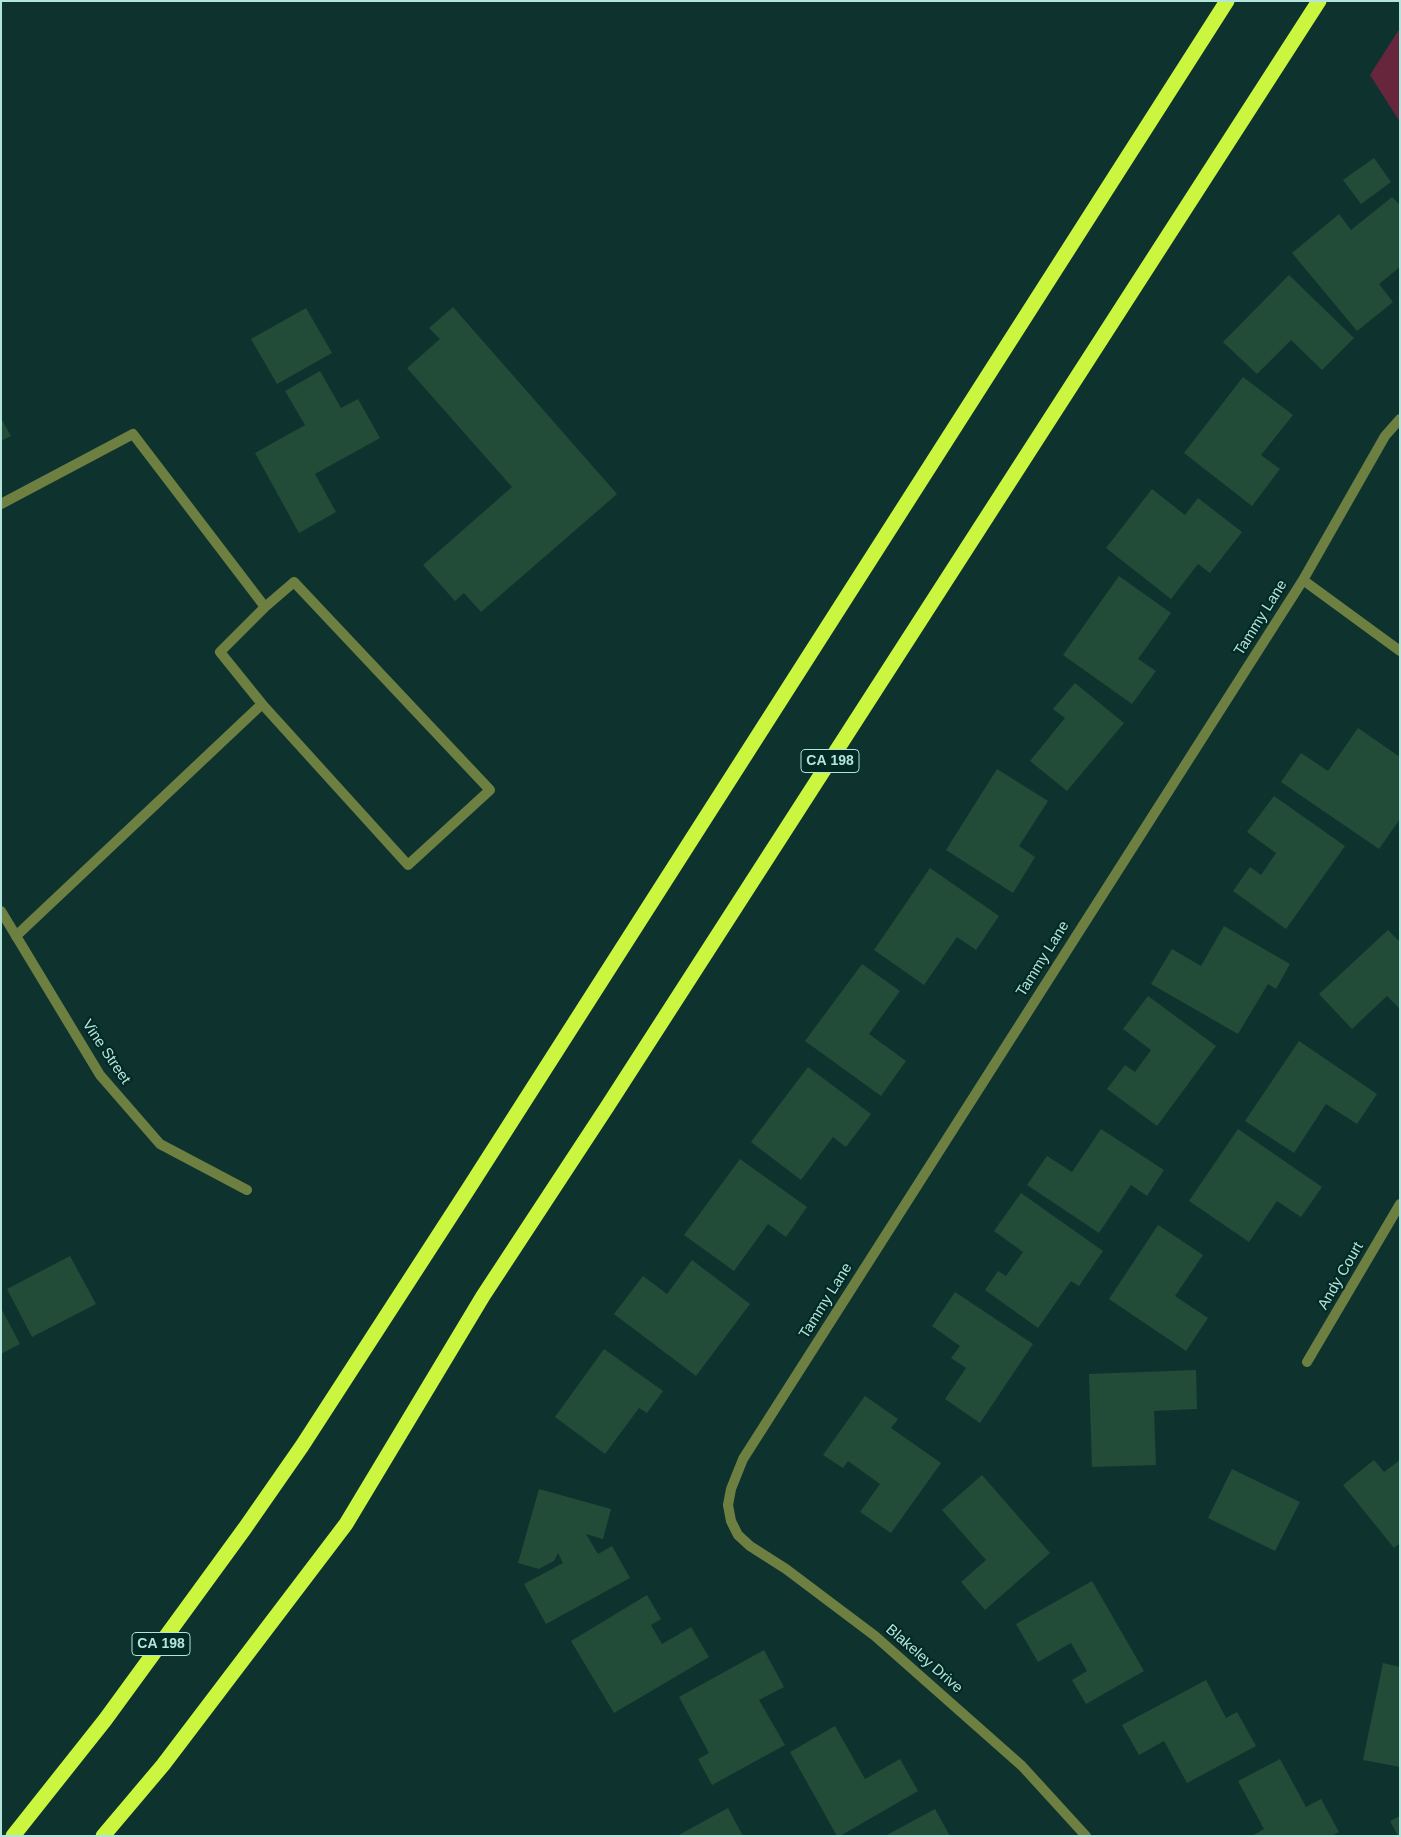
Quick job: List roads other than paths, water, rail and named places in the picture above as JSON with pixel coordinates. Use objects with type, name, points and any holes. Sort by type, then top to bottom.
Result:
[{"type":"highway","name":"CA 198","points":[[13,1836],[105,1720],[245,1528],[302,1446],[480,1171],[1227,1]]},
{"type":"highway","name":"CA 198","points":[[103,1836],[164,1765],[346,1524],[483,1296],[624,1082],[1319,1]]},
{"type":"street","name":"Tammy Lane","points":[[731,1521],[728,1505],[731,1489],[743,1459],[1303,580],[1385,436],[1400,419]]},
{"type":"street","points":[[1,504],[133,434],[265,607]]},
{"type":"street","points":[[1303,580],[1400,650]]},
{"type":"street","points":[[294,582],[490,790],[408,866],[262,704],[220,652],[265,607],[294,582]]},
{"type":"street","points":[[16,936],[262,704]]},
{"type":"street","name":"Vine Street","points":[[1,911],[100,1075],[160,1144],[247,1190]]},
{"type":"street","name":"Andy Court","points":[[1307,1362],[1400,1204]]},
{"type":"street","name":"Blakeley Drive","points":[[731,1521],[738,1536],[786,1569],[882,1642],[1022,1766],[1086,1836]]}]
